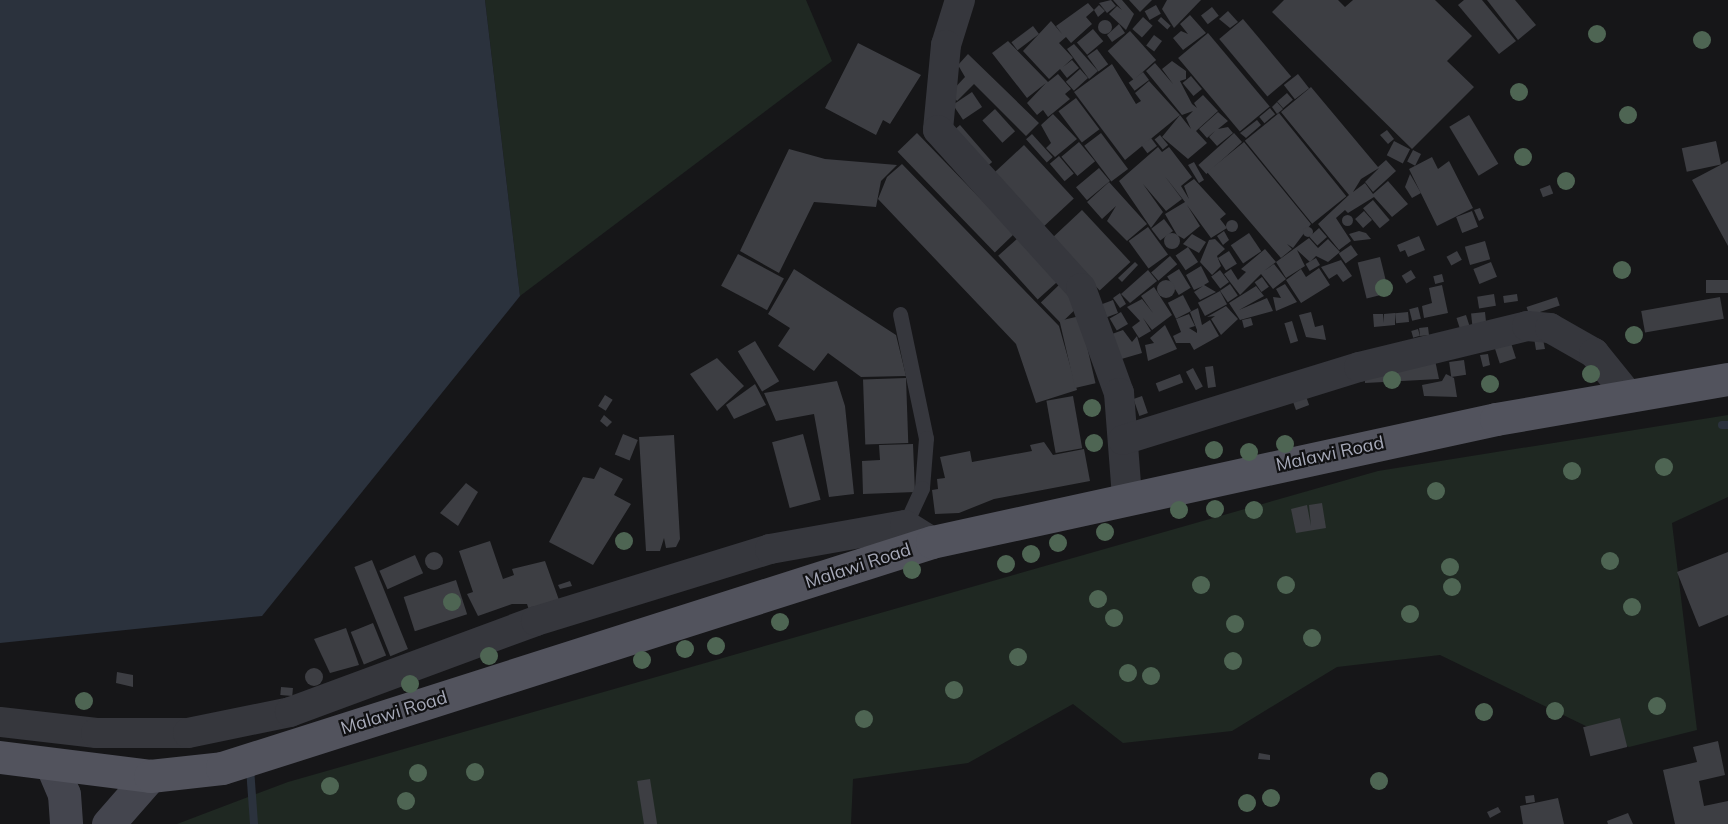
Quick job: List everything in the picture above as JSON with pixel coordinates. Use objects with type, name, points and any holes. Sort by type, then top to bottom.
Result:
[{"type":"main road","name":"Malawi Road","points":[[0,757],[52,766],[150,776],[222,768],[932,542],[1127,497],[1629,395],[1728,379]]},
{"type":"main road","points":[[52,766],[64,794],[66,824]]},
{"type":"main road","points":[[108,824],[150,776]]},
{"type":"street","points":[[960,0],[946,45],[938,130],[1080,288],[1119,393],[1127,497]]},
{"type":"street","points":[[1123,440],[1359,367],[1527,326],[1550,328],[1594,353],[1629,395]]},
{"type":"street","points":[[0,722],[151,736],[290,712],[536,621],[770,549],[905,525],[932,542]]},
{"type":"lane","points":[[900,314],[926,438],[922,488],[905,525]]},
{"type":"shaded area","points":[[0,0],[485,0],[520,296],[262,616],[0,643]]},
{"type":"shaded area","points":[[485,0],[806,0],[832,61],[520,296]]},
{"type":"shaded area","points":[[1728,415],[1728,497],[1672,523],[1697,730],[1629,747],[1440,655],[1337,667],[1232,731],[1123,743],[1073,704],[968,763],[853,779],[851,824],[177,824],[288,782],[1378,471]]},
{"type":"building","points":[[1111,0],[1116,6],[1107,13],[1099,3]]},
{"type":"building","points":[[1113,0],[1122,0],[1134,14],[1126,30],[1109,14],[1117,6],[1122,10]]},
{"type":"building","points":[[1129,0],[1152,0],[1140,12]]},
{"type":"building","points":[[1167,0],[1201,0],[1174,28],[1162,9]]},
{"type":"building","points":[[1284,0],[1338,0],[1345,7],[1353,0],[1435,0],[1472,36],[1447,61],[1474,87],[1412,149],[1272,12]]},
{"type":"building","points":[[1464,0],[1482,0],[1516,41],[1499,54],[1458,5]]},
{"type":"building","points":[[1487,0],[1515,0],[1536,25],[1518,40]]},
{"type":"building","points":[[1088,3],[1094,10],[1086,17],[1092,24],[1071,43],[1066,37],[1059,43],[1073,58],[1063,67],[1072,60],[1079,68],[1067,78],[1060,69],[1049,79],[1023,51],[1051,21],[1062,34],[1056,26]]},
{"type":"building","points":[[1099,5],[1105,11],[1098,17],[1094,10]]},
{"type":"building","points":[[1156,5],[1161,14],[1149,20],[1145,11]]},
{"type":"building","points":[[1212,7],[1219,16],[1208,24],[1201,16]]},
{"type":"building","points":[[1228,11],[1238,22],[1230,28],[1219,19]]},
{"type":"building","points":[[1190,15],[1206,33],[1183,50],[1173,38],[1181,31],[1188,34],[1180,24]]},
{"type":"building","points":[[1143,17],[1153,26],[1142,38],[1132,29]]},
{"type":"building","points":[[1161,17],[1171,26],[1167,29],[1158,21]]},
{"type":"building","points":[[1243,19],[1291,76],[1267,96],[1219,39]]},
{"type":"building","points":[[1105,20],[1110,22],[1112,27],[1110,32],[1105,34],[1100,32],[1098,27],[1100,22]]},
{"type":"building","points":[[1119,24],[1125,33],[1112,42],[1107,35]]},
{"type":"building","points":[[1033,26],[1039,34],[1017,50],[1011,42]]},
{"type":"building","points":[[1093,29],[1103,41],[1087,55],[1077,42]]},
{"type":"building","points":[[1130,31],[1156,60],[1134,80],[1108,51]]},
{"type":"building","points":[[1208,33],[1270,107],[1240,132],[1178,58]]},
{"type":"building","points":[[1154,35],[1162,41],[1154,51],[1146,45]]},
{"type":"building","points":[[1008,41],[1048,82],[1058,74],[1071,89],[1065,94],[1070,99],[1048,117],[1043,110],[1037,115],[1027,103],[1046,83],[1027,98],[992,53]]},
{"type":"building","points":[[858,43],[921,75],[890,124],[883,120],[876,135],[825,108]]},
{"type":"building","points":[[1074,44],[1098,71],[1089,79],[1067,49]]},
{"type":"building","points":[[1097,49],[1108,64],[1098,71],[1087,56]]},
{"type":"building","points":[[968,54],[1039,123],[1026,136],[974,84],[957,101],[950,93],[965,77],[958,65]]},
{"type":"building","points":[[1172,61],[1186,71],[1186,79],[1180,81],[1192,104],[1197,108],[1194,103],[1203,95],[1218,111],[1196,131],[1207,143],[1188,159],[1162,137],[1180,115],[1191,129],[1186,118],[1193,111],[1182,115],[1146,71],[1155,63],[1173,84],[1162,69]]},
{"type":"building","points":[[1112,64],[1136,104],[1141,101],[1135,93],[1149,81],[1180,115],[1125,160],[1074,92]]},
{"type":"building","points":[[1080,69],[1088,78],[1074,91],[1066,82]]},
{"type":"building","points":[[1143,72],[1149,80],[1135,91],[1129,83]]},
{"type":"building","points":[[1298,74],[1309,88],[1295,99],[1284,85]]},
{"type":"building","points":[[1191,76],[1202,89],[1194,96],[1183,83]]},
{"type":"building","points":[[1311,87],[1378,167],[1386,160],[1396,171],[1373,192],[1365,182],[1379,168],[1361,179],[1353,192],[1365,183],[1373,194],[1388,181],[1408,204],[1392,217],[1374,197],[1348,213],[1345,210],[1336,218],[1351,241],[1339,250],[1318,224],[1349,195],[1281,112]]},
{"type":"building","points":[[972,92],[982,107],[963,120],[953,105]]},
{"type":"building","points":[[1287,93],[1293,100],[1283,108],[1277,102]]},
{"type":"building","points":[[1076,98],[1099,129],[1082,142],[1058,111]]},
{"type":"building","points":[[1277,102],[1283,109],[1277,114],[1272,107]]},
{"type":"building","points":[[1270,108],[1275,114],[1264,123],[1259,117]]},
{"type":"building","points":[[995,109],[1015,131],[1002,143],[982,120]]},
{"type":"building","points":[[1218,112],[1228,121],[1218,129],[1228,127],[1233,133],[1217,146],[1209,137],[1215,131],[1207,138],[1199,129]]},
{"type":"building","points":[[1279,113],[1346,196],[1312,224],[1245,141]]},
{"type":"building","points":[[1053,114],[1077,139],[1055,157],[1046,148],[1051,143],[1041,125]]},
{"type":"building","points":[[1469,115],[1498,164],[1479,176],[1449,127]]},
{"type":"building","points":[[1257,120],[1261,125],[1246,138],[1240,133]]},
{"type":"building","points":[[960,125],[992,162],[980,172],[948,135]]},
{"type":"building","points":[[1387,130],[1394,139],[1388,144],[1380,135]]},
{"type":"building","points":[[917,133],[1014,234],[995,252],[898,152]]},
{"type":"building","points":[[1101,133],[1128,169],[1111,182],[1084,146]]},
{"type":"building","points":[[1234,133],[1242,142],[1206,174],[1198,165]]},
{"type":"building","points":[[1032,134],[1053,157],[1047,162],[1026,139]]},
{"type":"building","points":[[1160,135],[1168,145],[1163,150],[1155,139]]},
{"type":"building","points":[[1151,138],[1157,146],[1147,153],[1141,145]]},
{"type":"building","points":[[1394,141],[1410,149],[1403,163],[1387,155]]},
{"type":"building","points":[[1716,141],[1721,164],[1687,172],[1682,148]]},
{"type":"building","points":[[1079,142],[1095,161],[1077,176],[1061,157]]},
{"type":"building","points":[[1244,142],[1311,224],[1293,248],[1287,244],[1292,249],[1281,258],[1207,172]]},
{"type":"building","points":[[1024,145],[1074,198],[1042,228],[993,174]]},
{"type":"building","points":[[1158,147],[1162,152],[1169,147],[1192,177],[1181,186],[1189,199],[1184,186],[1194,179],[1226,214],[1220,219],[1227,228],[1211,238],[1187,205],[1200,226],[1184,239],[1177,235],[1165,214],[1185,202],[1164,175],[1182,199],[1166,211],[1143,184],[1163,212],[1151,228],[1119,181]]},
{"type":"building","points":[[789,149],[825,159],[897,165],[881,181],[876,207],[814,202],[779,273],[740,251]]},
{"type":"building","points":[[1413,150],[1421,154],[1415,166],[1407,162]]},
{"type":"building","points":[[1059,156],[1074,174],[1065,181],[1050,164]]},
{"type":"building","points":[[1432,157],[1438,169],[1449,161],[1473,208],[1437,226],[1409,169]]},
{"type":"building","points":[[1728,161],[1728,246],[1692,180]]},
{"type":"building","points":[[1194,162],[1204,180],[1199,183],[1188,165]]},
{"type":"building","points":[[902,164],[1059,326],[1077,390],[1036,403],[1016,344],[878,199],[887,177]]},
{"type":"building","points":[[1099,168],[1110,181],[1087,200],[1076,187]]},
{"type":"building","points":[[1410,174],[1421,193],[1412,198],[1405,187]]},
{"type":"building","points":[[1109,182],[1147,224],[1127,241],[1107,221],[1116,206],[1102,219],[1087,202]]},
{"type":"building","points":[[1550,185],[1553,193],[1543,197],[1540,189]]},
{"type":"building","points":[[1373,200],[1390,220],[1380,228],[1363,208]]},
{"type":"building","points":[[1480,208],[1484,218],[1479,221],[1474,210]]},
{"type":"building","points":[[1082,210],[1130,262],[1100,291],[1051,239]]},
{"type":"building","points":[[1364,211],[1372,220],[1363,228],[1355,219]]},
{"type":"building","points":[[1472,211],[1478,227],[1462,233],[1456,217]]},
{"type":"building","points":[[1347,214],[1353,220],[1347,226],[1341,220]]},
{"type":"building","points":[[1164,219],[1173,231],[1160,241],[1151,229]]},
{"type":"building","points":[[1234,220],[1238,226],[1234,232],[1230,232],[1226,224]]},
{"type":"building","points":[[1148,227],[1168,255],[1149,269],[1129,241]]},
{"type":"building","points":[[1308,227],[1312,228],[1312,236],[1308,237],[1304,236],[1303,232],[1304,228]]},
{"type":"building","points":[[1319,228],[1327,237],[1317,246],[1309,237]]},
{"type":"building","points":[[1224,231],[1229,240],[1223,245],[1217,236]]},
{"type":"building","points":[[1359,231],[1366,233],[1371,239],[1354,241],[1349,234]]},
{"type":"building","points":[[1172,233],[1178,235],[1180,241],[1178,247],[1172,249],[1166,247],[1164,241],[1166,235]]},
{"type":"building","points":[[1249,233],[1261,251],[1243,264],[1231,245]]},
{"type":"building","points":[[1192,234],[1206,242],[1199,253],[1183,244]]},
{"type":"building","points":[[1419,236],[1425,250],[1408,257],[1405,250],[1400,252],[1397,245]]},
{"type":"building","points":[[1019,237],[1058,281],[1038,300],[998,256]]},
{"type":"building","points":[[1309,238],[1318,248],[1328,239],[1340,252],[1328,262],[1316,256],[1310,262],[1297,250],[1305,266],[1286,278],[1276,262]]},
{"type":"building","points":[[1215,239],[1225,249],[1217,256],[1221,266],[1212,275],[1200,262],[1209,240]]},
{"type":"building","points":[[1485,241],[1490,259],[1470,265],[1465,247]]},
{"type":"building","points":[[1351,245],[1358,255],[1346,263],[1339,254]]},
{"type":"building","points":[[1188,247],[1198,262],[1186,270],[1176,255]]},
{"type":"building","points":[[1265,249],[1276,262],[1264,271],[1274,264],[1286,279],[1273,289],[1261,274],[1240,295],[1224,274],[1231,269],[1238,280],[1246,272],[1241,269]]},
{"type":"building","points":[[1229,251],[1237,264],[1226,271],[1218,258]]},
{"type":"building","points":[[1457,251],[1462,260],[1451,266],[1447,257]]},
{"type":"building","points":[[738,254],[784,278],[767,310],[721,286]]},
{"type":"building","points":[[1170,256],[1177,264],[1158,281],[1151,272]]},
{"type":"building","points":[[1380,257],[1389,293],[1367,298],[1358,263]]},
{"type":"building","points":[[1316,258],[1320,265],[1310,271],[1306,264]]},
{"type":"building","points":[[1341,260],[1352,276],[1343,282],[1337,274],[1329,279],[1321,267]]},
{"type":"building","points":[[1135,262],[1138,265],[1122,282],[1118,278]]},
{"type":"building","points":[[1491,262],[1497,277],[1479,284],[1473,269]]},
{"type":"building","points":[[1201,266],[1209,282],[1204,285],[1216,292],[1200,300],[1194,292],[1203,286],[1194,290],[1186,275]]},
{"type":"building","points":[[1319,268],[1330,285],[1301,303],[1286,280],[1301,269],[1306,277]]},
{"type":"building","points":[[794,269],[896,335],[906,376],[861,377],[828,353],[814,371],[778,346],[790,328],[768,314]]},
{"type":"building","points":[[1179,269],[1191,288],[1179,295],[1167,276]]},
{"type":"building","points":[[1148,270],[1157,281],[1130,303],[1121,294]]},
{"type":"building","points":[[1220,270],[1229,282],[1220,289],[1211,277]]},
{"type":"building","points":[[1411,270],[1416,278],[1406,283],[1402,276]]},
{"type":"building","points":[[1442,274],[1444,282],[1435,284],[1433,276]]},
{"type":"building","points":[[1262,277],[1269,287],[1262,292],[1255,282]]},
{"type":"building","points":[[1166,280],[1172,283],[1175,289],[1172,295],[1166,298],[1160,295],[1157,289],[1160,283]]},
{"type":"building","points":[[1706,280],[1728,280],[1728,293],[1706,293]]},
{"type":"building","points":[[1061,283],[1081,304],[1061,323],[1041,302]]},
{"type":"building","points":[[1230,284],[1238,296],[1228,302],[1220,291]]},
{"type":"building","points":[[1285,284],[1297,302],[1276,311],[1273,297],[1281,298],[1276,289]]},
{"type":"building","points":[[1442,285],[1448,313],[1424,318],[1422,306],[1432,303],[1429,288]]},
{"type":"building","points":[[1256,286],[1264,296],[1239,310],[1267,298],[1273,311],[1240,320],[1229,303]]},
{"type":"building","points":[[1154,287],[1172,315],[1152,330],[1143,318],[1151,331],[1139,338],[1132,327],[1140,321],[1127,307],[1142,299],[1153,313],[1141,296]]},
{"type":"building","points":[[1220,291],[1227,304],[1205,316],[1198,303]]},
{"type":"building","points":[[1120,293],[1126,304],[1120,308],[1113,298]]},
{"type":"building","points":[[1494,294],[1496,306],[1479,309],[1477,297]]},
{"type":"building","points":[[1517,294],[1518,301],[1504,303],[1503,296]]},
{"type":"building","points":[[1183,295],[1191,311],[1176,319],[1168,303]]},
{"type":"building","points":[[1557,297],[1560,306],[1529,315],[1527,307]]},
{"type":"building","points":[[1720,297],[1724,319],[1645,333],[1641,311]]},
{"type":"building","points":[[1113,300],[1118,313],[1107,317],[1102,304]]},
{"type":"building","points":[[1226,306],[1238,319],[1221,335],[1211,319],[1215,316],[1207,317]]},
{"type":"building","points":[[1418,307],[1421,319],[1412,321],[1409,309]]},
{"type":"building","points":[[1198,308],[1202,325],[1210,320],[1219,336],[1194,350],[1190,343],[1176,343],[1173,336],[1181,332],[1176,319],[1189,314],[1195,326],[1189,328],[1197,333],[1197,330],[1190,312]]},
{"type":"building","points":[[1121,312],[1128,324],[1117,331],[1110,319]]},
{"type":"building","points":[[1311,312],[1315,327],[1323,325],[1326,340],[1306,337],[1299,315]]},
{"type":"building","points":[[1408,312],[1409,322],[1396,323],[1395,313]]},
{"type":"building","points":[[1485,312],[1487,330],[1473,331],[1471,313]]},
{"type":"building","points":[[1395,313],[1395,325],[1374,327],[1373,314],[1383,314],[1384,323],[1384,314]]},
{"type":"building","points":[[1466,315],[1472,333],[1462,336],[1456,318]]},
{"type":"building","points":[[1080,316],[1096,383],[1075,388],[1060,321]]},
{"type":"building","points":[[1251,318],[1253,325],[1244,328],[1242,320]]},
{"type":"building","points":[[1292,321],[1298,341],[1290,343],[1284,323]]},
{"type":"building","points":[[1165,325],[1177,349],[1148,361],[1145,345],[1154,343],[1150,338]]},
{"type":"building","points":[[1428,327],[1429,335],[1420,336],[1419,328]]},
{"type":"building","points":[[1418,329],[1420,336],[1413,338],[1411,331]]},
{"type":"building","points":[[1123,330],[1132,342],[1137,336],[1142,353],[1118,360],[1112,334]]},
{"type":"building","points":[[1541,330],[1545,349],[1536,350],[1533,332]]},
{"type":"building","points":[[755,341],[779,381],[762,392],[738,351]]},
{"type":"building","points":[[1511,343],[1516,358],[1500,363],[1495,348]]},
{"type":"building","points":[[1488,354],[1490,365],[1483,367],[1480,355]]},
{"type":"building","points":[[717,358],[744,386],[717,411],[690,374]]},
{"type":"building","points":[[1435,360],[1439,379],[1365,383],[1364,371]]},
{"type":"building","points":[[1464,360],[1466,375],[1451,377],[1449,362]]},
{"type":"building","points":[[1213,366],[1216,387],[1208,388],[1205,367]]},
{"type":"building","points":[[1193,368],[1203,387],[1196,390],[1186,372]]},
{"type":"building","points":[[1180,374],[1183,382],[1159,392],[1156,383]]},
{"type":"building","points":[[1446,374],[1454,378],[1457,397],[1424,396],[1422,385],[1442,381]]},
{"type":"building","points":[[906,378],[908,443],[865,444],[863,380]]},
{"type":"building","points":[[837,381],[845,406],[854,494],[829,497],[814,414],[776,421],[764,393]]},
{"type":"building","points":[[755,384],[766,405],[734,419],[726,405]]},
{"type":"building","points":[[1304,391],[1309,405],[1296,410],[1291,396]]},
{"type":"building","points":[[605,395],[613,400],[606,411],[598,406]]},
{"type":"building","points":[[1073,396],[1082,448],[1056,453],[1046,401]]},
{"type":"building","points":[[1142,396],[1148,413],[1139,416],[1133,399]]},
{"type":"building","points":[[604,415],[612,422],[607,427],[600,421]]},
{"type":"building","points":[[623,434],[638,440],[630,460],[615,454]]},
{"type":"building","points":[[803,434],[821,500],[790,508],[772,442]]},
{"type":"building","points":[[674,435],[680,539],[676,547],[666,548],[664,538],[660,551],[646,551],[639,437]]},
{"type":"building","points":[[1044,442],[1053,455],[1084,449],[1090,481],[994,499],[959,513],[935,514],[932,490],[938,489],[937,479],[945,478],[940,457],[970,451],[972,462],[1032,451],[1030,445]]},
{"type":"building","points":[[913,444],[915,492],[863,494],[862,461],[880,460],[879,445]]},
{"type":"building","points":[[600,467],[623,479],[614,495],[631,504],[593,565],[549,542],[583,477],[594,479]]},
{"type":"building","points":[[466,483],[478,492],[458,526],[440,513]]},
{"type":"building","points":[[1322,503],[1326,528],[1296,533],[1291,509],[1307,505],[1311,526],[1309,505]]},
{"type":"building","points":[[490,541],[503,579],[514,575],[512,569],[545,561],[559,600],[529,610],[527,604],[512,604],[478,616],[467,594],[473,592],[459,551]]},
{"type":"building","points":[[434,552],[441,554],[443,561],[441,568],[434,570],[427,568],[425,561],[427,554]]},
{"type":"building","points":[[1728,552],[1728,615],[1699,627],[1677,572]]},
{"type":"building","points":[[415,555],[423,573],[388,589],[379,571]]},
{"type":"building","points":[[372,560],[408,649],[390,656],[354,567]]},
{"type":"building","points":[[456,580],[467,614],[415,631],[404,597]]},
{"type":"building","points":[[570,581],[572,586],[560,589],[558,585]]},
{"type":"building","points":[[373,623],[386,655],[364,664],[351,632]]},
{"type":"building","points":[[346,628],[359,665],[330,673],[314,639]]},
{"type":"building","points":[[310,668],[318,668],[323,673],[321,684],[310,686],[305,681],[305,673]]},
{"type":"building","points":[[117,672],[133,675],[133,687],[116,683]]},
{"type":"building","points":[[281,687],[293,688],[292,696],[280,695]]},
{"type":"building","points":[[1620,718],[1627,747],[1590,756],[1583,727]]},
{"type":"building","points":[[1718,741],[1725,775],[1699,781],[1704,806],[1728,801],[1728,824],[1675,824],[1663,770],[1697,762],[1693,747]]},
{"type":"building","points":[[1259,753],[1270,755],[1270,760],[1258,759]]},
{"type":"building","points":[[650,779],[657,824],[644,824],[637,781]]},
{"type":"building","points":[[1534,795],[1535,802],[1526,803],[1525,796]]},
{"type":"building","points":[[1558,798],[1564,824],[1523,824],[1520,806]]},
{"type":"building","points":[[1498,807],[1501,812],[1490,818],[1487,812]]},
{"type":"building","points":[[1628,813],[1633,824],[1608,824],[1607,821]]},
{"type":"waterway","points":[[1722,425],[1728,425]]},
{"type":"waterway","points":[[250,768],[254,824]]}]
